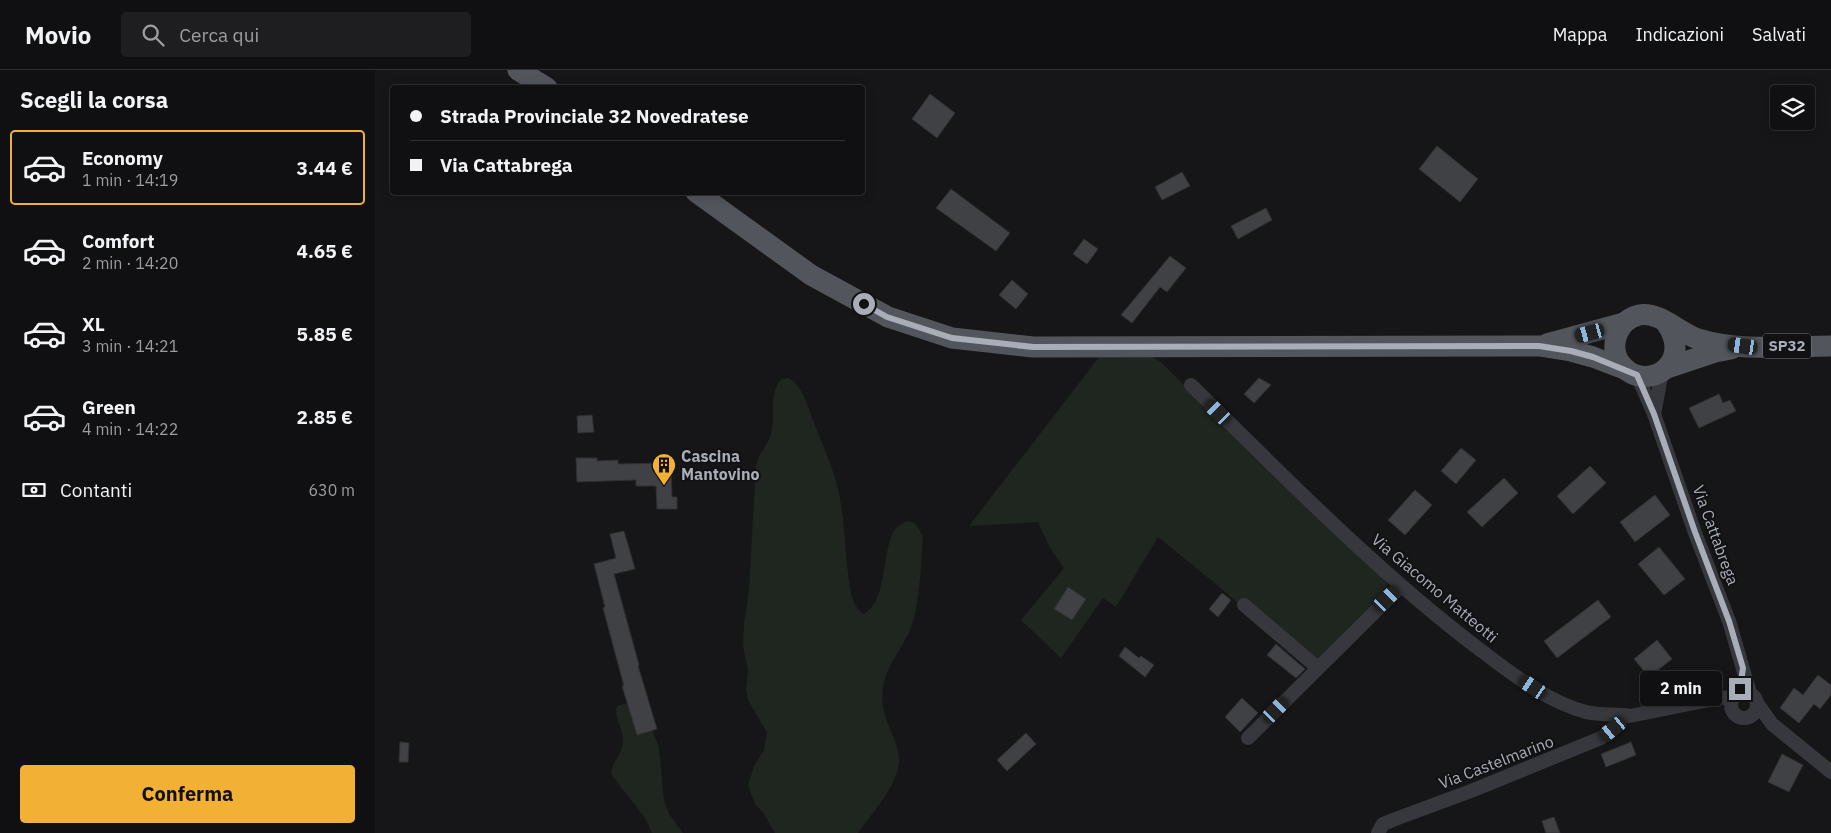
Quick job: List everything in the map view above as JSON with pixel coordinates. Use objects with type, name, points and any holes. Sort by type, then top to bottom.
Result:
[{"type":"main road","points":[[518,70],[542,85]]},
{"type":"main road","points":[[700,195],[811,275],[887,317],[952,338],[1033,347],[1539,346],[1579,353],[1632,373],[1647,376],[1664,370],[1673,359],[1676,346],[1674,333],[1667,323],[1650,315],[1640,315],[1624,323],[1539,346]]},
{"type":"main road","points":[[1624,323],[1615,339],[1615,348],[1621,364],[1632,373]]},
{"type":"main road","name":"SP32","points":[[1667,323],[1699,339],[1743,346],[1831,346]]},
{"type":"main road","name":"SP32","points":[[1664,370],[1715,352],[1743,346]]},
{"type":"street","name":"Via Cattabrega","points":[[1654,414],[1664,370]]},
{"type":"street","name":"Via Cattabrega","points":[[1632,373],[1654,414],[1695,532],[1729,621],[1743,668],[1742,700]]},
{"type":"street","name":"Via Giacomo Matteotti","points":[[1191,386],[1401,586],[1462,636],[1533,687],[1558,701],[1587,713],[1630,716],[1704,701],[1721,704],[1742,700]]},
{"type":"street","points":[[1247,738],[1401,586]]},
{"type":"street","points":[[1244,605],[1318,668]]},
{"type":"street","name":"Via Giacomo Matteotti","points":[[1742,700],[1734,714],[1742,718],[1750,717]]},
{"type":"street","points":[[1742,700],[1756,711],[1750,717],[1772,724]]},
{"type":"street","points":[[1742,700],[1831,772]]},
{"type":"street","name":"Via Castelmarino","points":[[1378,833],[1383,824],[1471,791],[1601,738],[1613,729],[1624,715]]},
{"type":"shaded area","points":[[1103,352],[1149,355],[1161,362],[1252,454],[1386,580],[1388,586],[1386,592],[1311,667],[1217,585],[1158,537],[1116,607],[1103,598],[1061,658],[1021,620],[1064,568],[1050,548],[1038,522],[969,526]]},
{"type":"shaded area","points":[[789,378],[798,386],[804,396],[836,480],[842,509],[851,590],[856,606],[860,611],[864,614],[878,596],[888,546],[897,527],[907,521],[915,523],[923,536],[916,610],[907,637],[887,672],[883,688],[883,709],[896,743],[899,761],[898,770],[889,789],[858,833],[775,833],[764,814],[755,804],[748,785],[754,766],[764,750],[767,733],[748,700],[746,691],[748,670],[743,646],[749,589],[756,466],[771,434],[773,398],[777,385],[781,379]]},
{"type":"shaded area","points":[[628,705],[650,725],[659,748],[664,801],[669,814],[683,833],[652,833],[645,818],[611,774],[613,765],[623,745],[622,732],[616,710],[617,706]]},
{"type":"building","points":[[930,94],[955,113],[937,138],[912,119]]},
{"type":"building","points":[[1437,146],[1478,179],[1460,202],[1419,169]]},
{"type":"building","points":[[1182,172],[1190,186],[1162,200],[1155,187]]},
{"type":"building","points":[[951,189],[1010,233],[996,251],[936,208]]},
{"type":"building","points":[[1266,208],[1272,220],[1238,239],[1231,226]]},
{"type":"building","points":[[1084,239],[1098,249],[1087,264],[1073,254]]},
{"type":"building","points":[[1170,256],[1186,268],[1167,292],[1160,287],[1132,323],[1121,315]]},
{"type":"building","points":[[1012,280],[1028,294],[1016,309],[999,295]]},
{"type":"building","points":[[1259,378],[1271,385],[1254,403],[1244,394]]},
{"type":"building","points":[[1719,394],[1723,403],[1730,400],[1736,411],[1699,428],[1689,408]]},
{"type":"building","points":[[592,415],[594,432],[578,433],[577,416]]},
{"type":"building","points":[[1461,448],[1476,460],[1456,484],[1441,471]]},
{"type":"building","points":[[576,458],[597,458],[597,461],[618,460],[618,464],[671,463],[672,497],[677,497],[677,509],[657,509],[656,486],[636,486],[636,480],[577,482]]},
{"type":"building","points":[[1590,466],[1606,483],[1573,514],[1557,496]]},
{"type":"building","points":[[1504,478],[1518,493],[1482,527],[1467,512]]},
{"type":"building","points":[[1415,490],[1432,505],[1405,535],[1388,520]]},
{"type":"building","points":[[1655,495],[1670,515],[1635,542],[1620,522]]},
{"type":"building","points":[[624,531],[635,569],[614,574],[657,729],[637,735],[622,686],[624,686],[603,608],[605,607],[594,564],[616,558],[610,534]]},
{"type":"building","points":[[1659,547],[1685,579],[1664,595],[1638,564]]},
{"type":"building","points":[[1068,587],[1086,599],[1072,620],[1054,609]]},
{"type":"building","points":[[1222,593],[1231,600],[1218,617],[1209,609]]},
{"type":"building","points":[[1598,600],[1611,617],[1557,658],[1544,641]]},
{"type":"building","points":[[1657,640],[1672,659],[1649,677],[1634,659]]},
{"type":"building","points":[[1276,644],[1305,669],[1296,678],[1267,655]]},
{"type":"building","points":[[1125,647],[1139,658],[1141,656],[1154,665],[1145,677],[1119,656]]},
{"type":"building","points":[[1818,675],[1831,685],[1831,695],[1820,709],[1814,704],[1799,723],[1780,708],[1794,688],[1803,695]]},
{"type":"building","points":[[1242,698],[1258,713],[1240,732],[1225,717]]},
{"type":"building","points":[[1026,733],[1036,744],[1007,771],[997,760]]},
{"type":"building","points":[[400,742],[409,743],[408,762],[399,762]]},
{"type":"building","points":[[1631,742],[1636,755],[1606,767],[1601,754]]},
{"type":"building","points":[[1782,754],[1803,765],[1789,792],[1768,782]]},
{"type":"building","points":[[1554,817],[1560,833],[1546,833],[1542,821]]},
{"type":"place","name":"Cascina Mantovino","points":[[664,486]]},
{"type":"route","points":[[864,304],[887,317],[952,338],[1033,347],[1539,346],[1571,351],[1627,370],[1637,375],[1654,414],[1695,532],[1729,621],[1743,668],[1740,689]]}]
